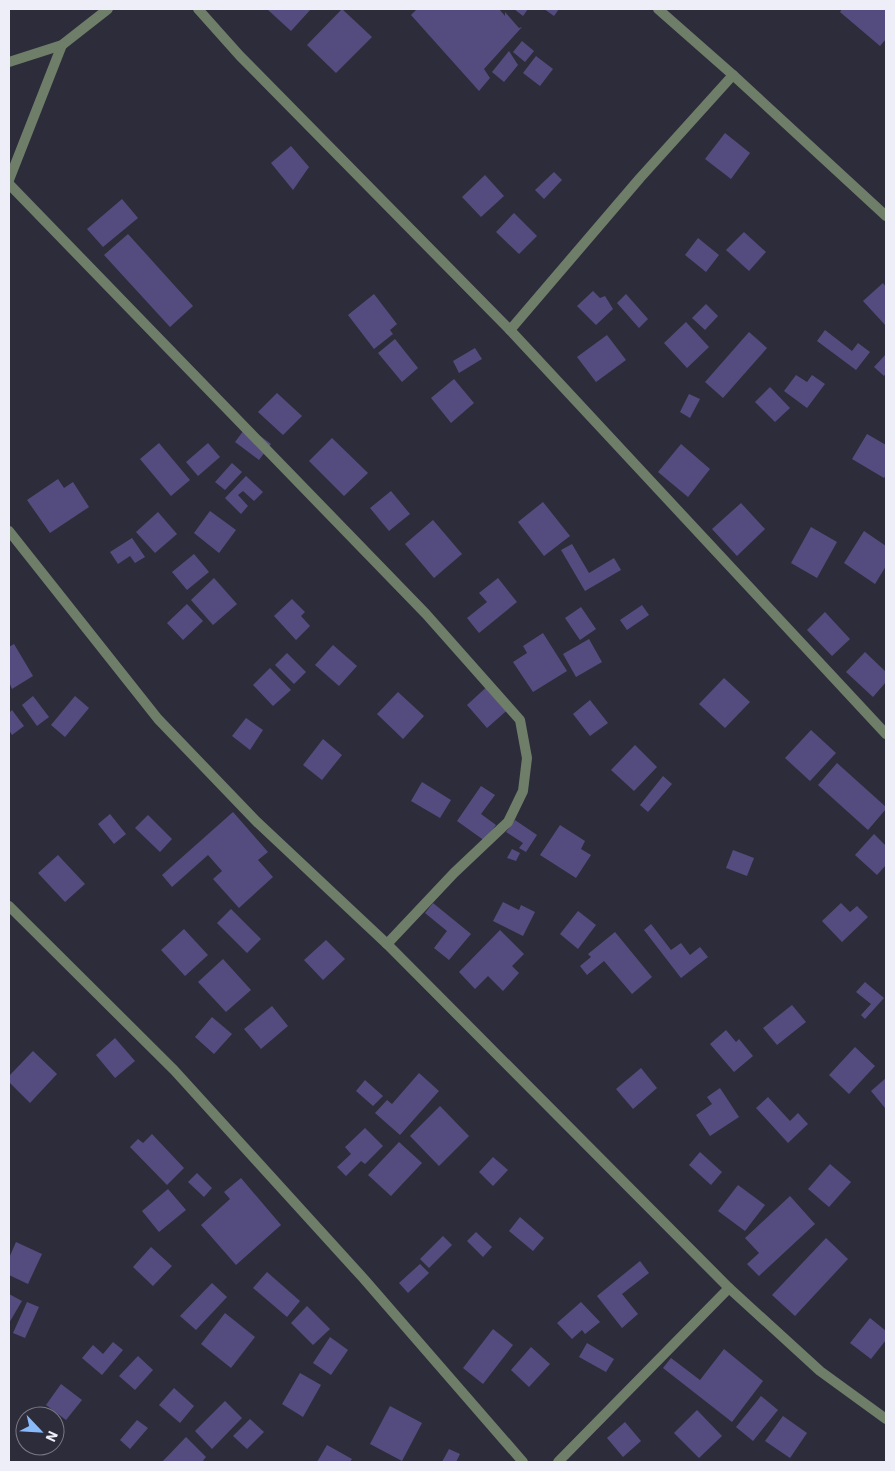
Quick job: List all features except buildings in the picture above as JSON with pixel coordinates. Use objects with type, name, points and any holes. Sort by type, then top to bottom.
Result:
[{"type":"street","points":[[9,62],[62,45],[108,9]]},
{"type":"street","points":[[198,9],[240,56],[510,330],[886,734]]},
{"type":"street","points":[[658,9],[886,216]]},
{"type":"street","points":[[9,180],[62,45]]},
{"type":"street","points":[[510,330],[640,178],[733,76]]},
{"type":"street","points":[[9,184],[426,614],[520,720],[527,758],[523,791],[508,822],[454,873],[387,944]]},
{"type":"street","points":[[9,531],[158,719],[257,822],[387,944],[728,1288],[820,1371],[886,1419]]},
{"type":"street","points":[[9,906],[174,1070],[364,1279],[519,1461]]},
{"type":"street","points":[[558,1462],[728,1288]]}]
